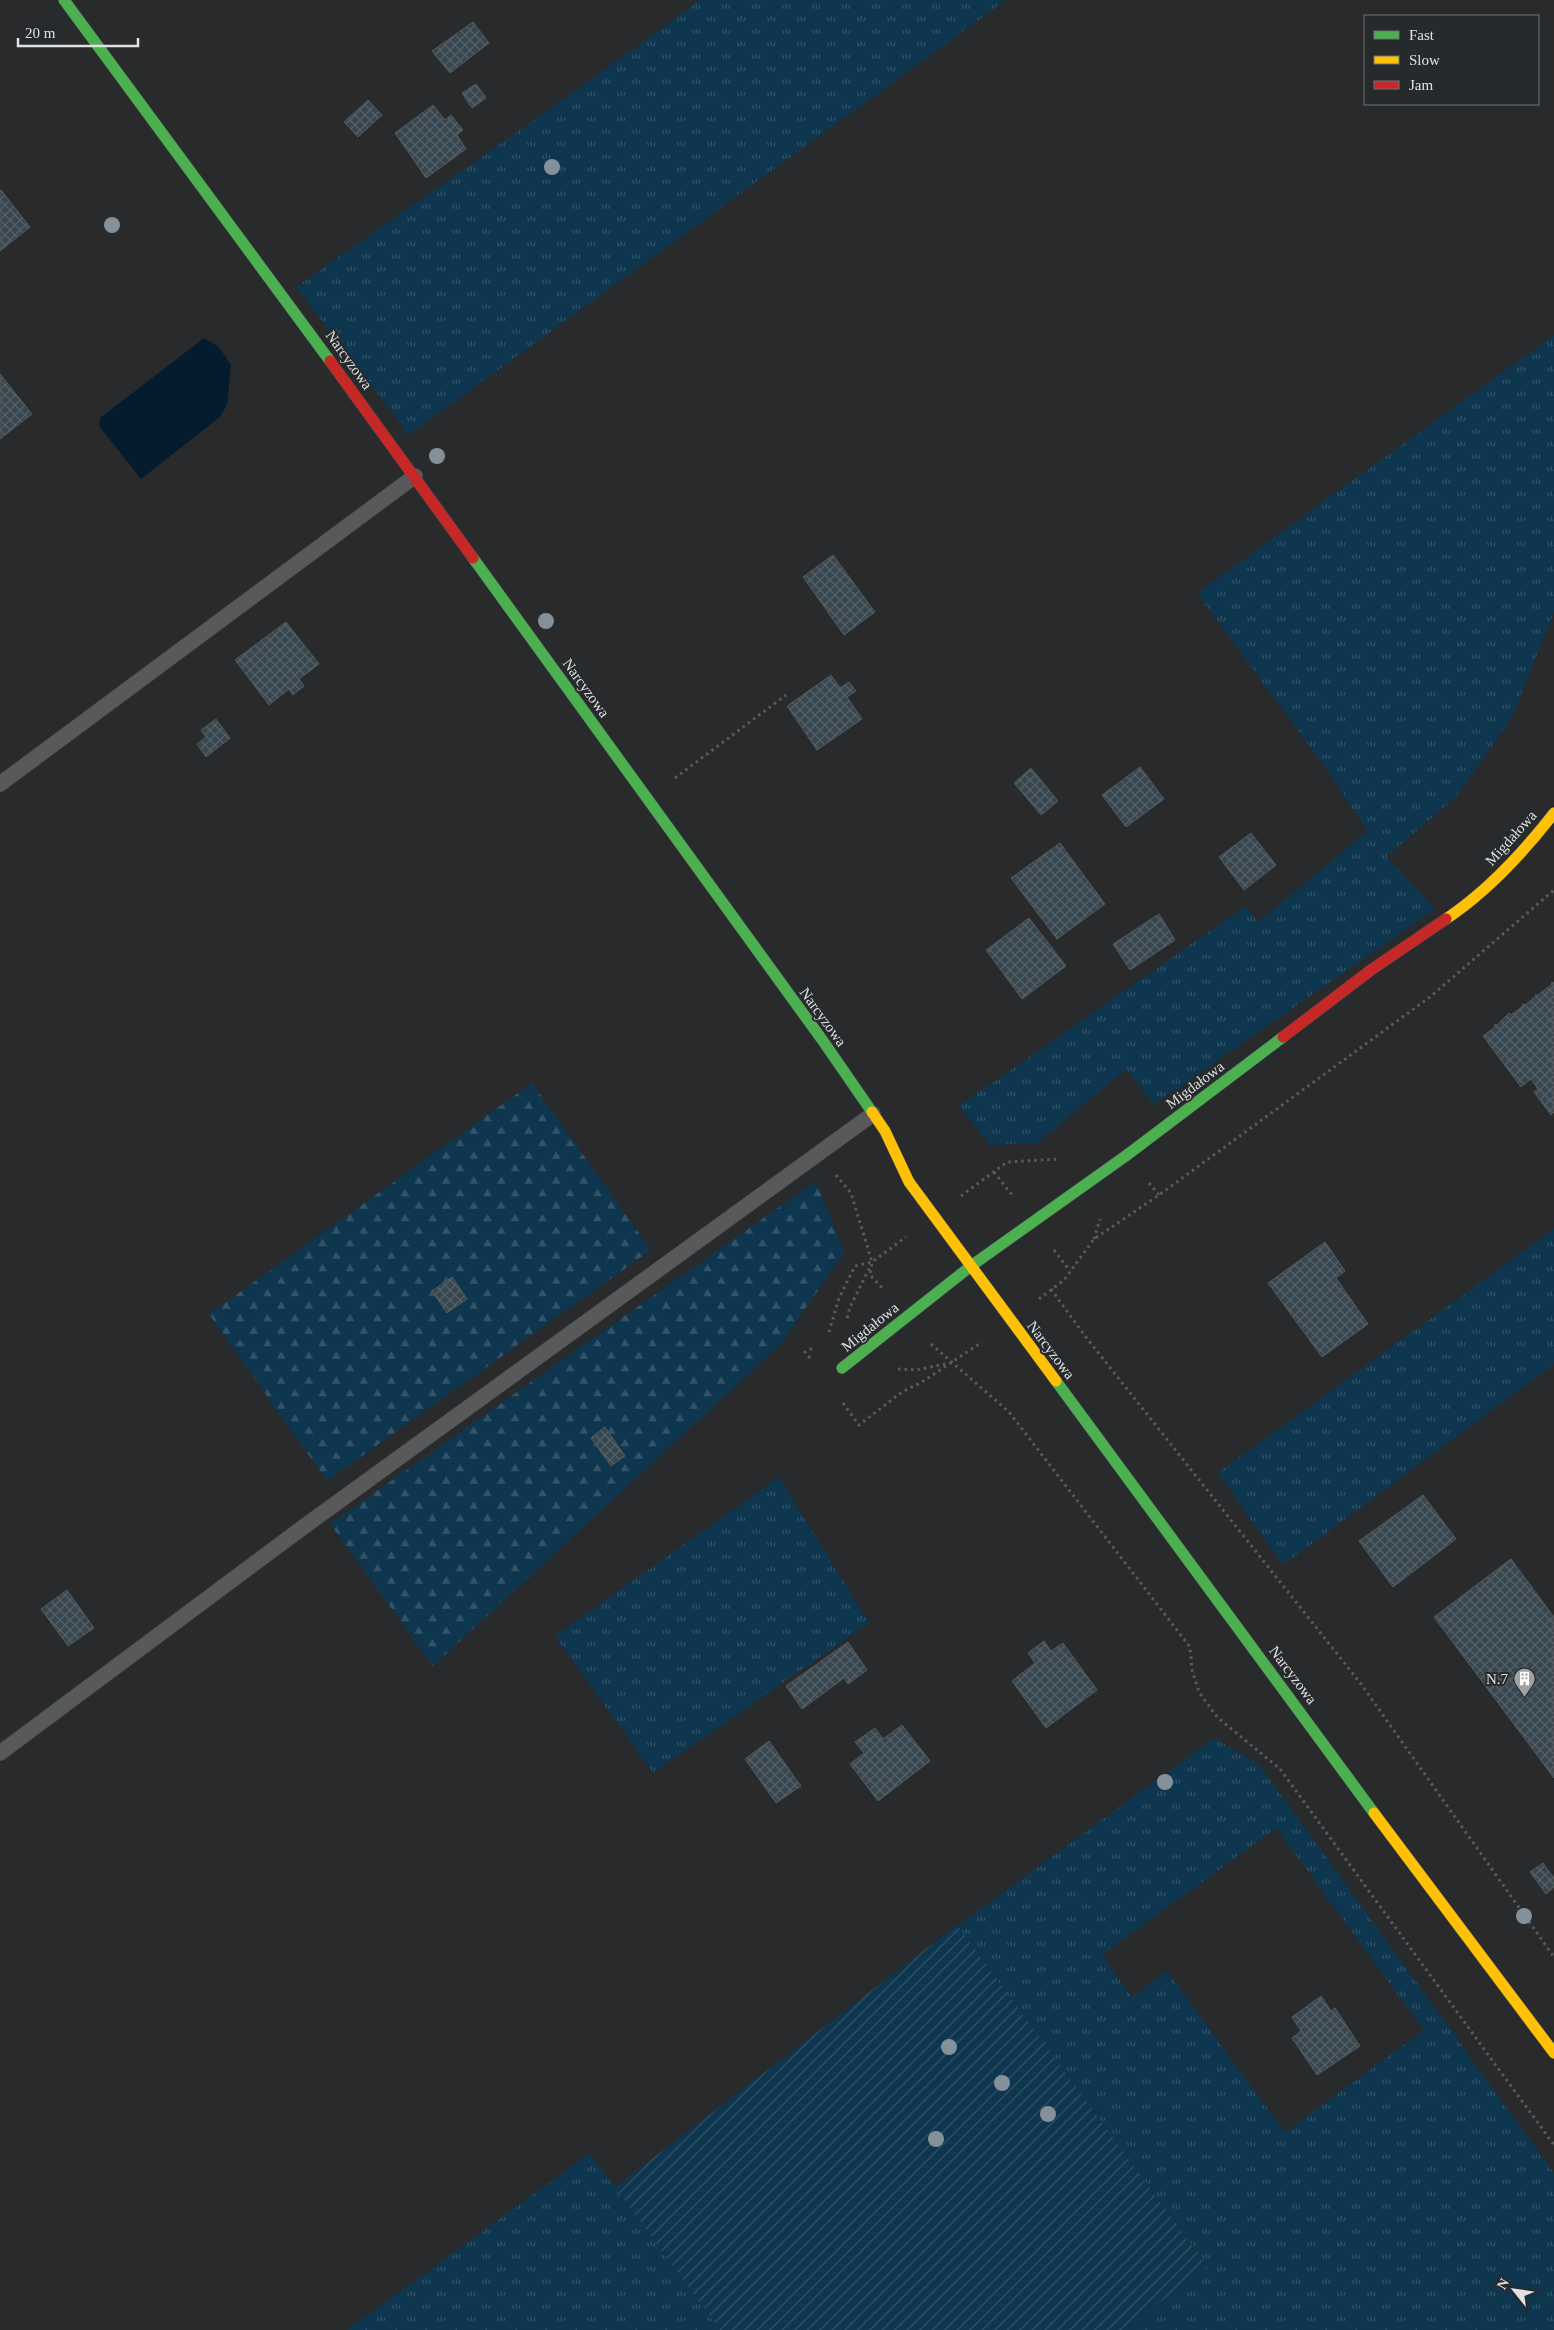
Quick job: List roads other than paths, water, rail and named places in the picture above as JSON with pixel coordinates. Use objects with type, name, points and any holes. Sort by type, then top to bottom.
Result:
[{"type":"street","name":"Narcyzowa","points":[[64,0],[415,476],[817,1034],[885,1131],[909,1182],[1554,2054]]},
{"type":"street","name":"Migdałowa","points":[[842,1368],[971,1266],[1127,1155],[1371,970],[1455,913],[1528,846],[1554,813]]},
{"type":"lane","points":[[0,784],[415,476]]},
{"type":"lane","points":[[0,1753],[310,1522],[873,1114]]},
{"type":"place","name":"N.7","points":[[1524,1698]]}]
